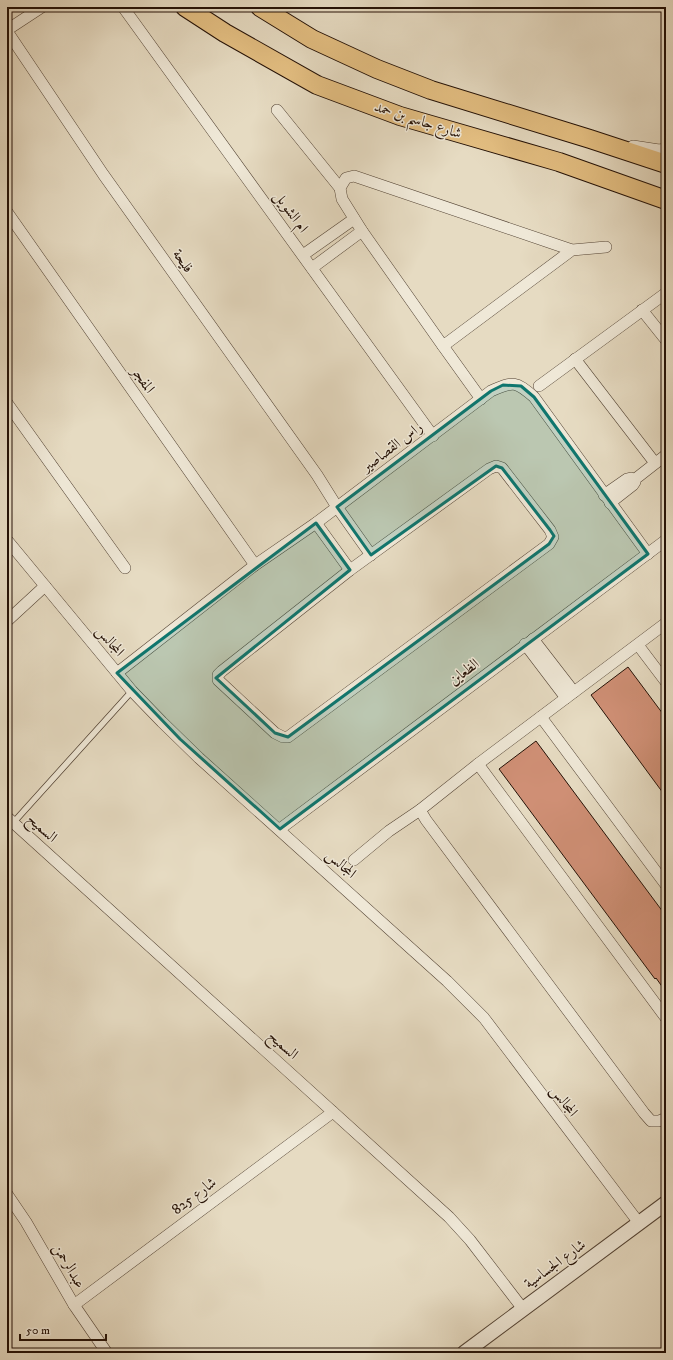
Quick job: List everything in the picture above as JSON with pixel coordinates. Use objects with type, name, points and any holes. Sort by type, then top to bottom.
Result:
[{"type":"main road","name":"شارع جاسم بن حمد","points":[[185,7],[225,33],[317,85],[400,116],[559,162],[666,200]]},
{"type":"main road","points":[[260,7],[312,39],[377,69],[431,90],[666,164]]},
{"type":"street","points":[[7,31],[42,7]]},
{"type":"street","name":"ام الشويل","points":[[123,7],[433,436]]},
{"type":"street","name":"فليحة","points":[[7,31],[103,174],[313,470],[371,555]]},
{"type":"street","points":[[277,110],[340,188],[342,199],[362,231],[481,399]]},
{"type":"street","points":[[590,139],[659,150],[666,149]]},
{"type":"street","points":[[340,188],[346,178],[354,176],[572,250],[606,247]]},
{"type":"street","name":"المفجر","points":[[7,212],[255,565]]},
{"type":"street","points":[[303,255],[354,218]]},
{"type":"street","points":[[312,268],[362,231]]},
{"type":"street","points":[[443,346],[572,250]]},
{"type":"street","points":[[539,386],[666,293]]},
{"type":"street","points":[[642,310],[666,340]]},
{"type":"street","points":[[575,359],[655,463]]},
{"type":"street","name":"راس القصاصير","points":[[117,673],[255,565],[337,507],[491,391],[503,385],[512,384],[521,386],[534,398],[648,554]]},
{"type":"street","points":[[7,403],[125,568]]},
{"type":"street","points":[[607,499],[633,485],[635,482],[634,480],[666,455]]},
{"type":"street","points":[[496,466],[502,468],[550,530],[553,537],[549,544],[292,735],[288,737],[279,736],[221,683],[218,675],[371,555],[489,468],[496,466]]},
{"type":"street","points":[[316,522],[350,570]]},
{"type":"street","name":"المجالس","points":[[7,540],[132,691],[162,722],[194,753],[447,981],[484,1018],[639,1224]]},
{"type":"street","name":"الظعاين","points":[[280,829],[666,540]]},
{"type":"street","points":[[7,621],[45,586]]},
{"type":"street","points":[[354,860],[389,831],[420,810],[478,764],[666,623]]},
{"type":"street","points":[[529,642],[570,695]]},
{"type":"street","points":[[638,645],[666,682]]},
{"type":"street","points":[[541,717],[666,885]]},
{"type":"street","points":[[478,764],[666,1018]]},
{"type":"street","points":[[420,810],[644,1113],[651,1121],[660,1121],[666,1118]]},
{"type":"street","name":"السميح","points":[[10,820],[291,1072],[457,1225],[523,1309]]},
{"type":"street","name":"شارع 825","points":[[74,1305],[333,1112]]},
{"type":"street","name":"عبدالرحمن","points":[[7,1194],[26,1222],[74,1305],[107,1353]]},
{"type":"street","name":"شارع الجساسية","points":[[464,1353],[666,1203]]},
{"type":"lane","points":[[10,820],[132,691]]},
{"type":"highlighted area","points":[[503,385],[521,386],[534,397],[648,554],[280,829],[180,739],[117,673],[316,523],[350,570],[216,678],[275,733],[288,737],[549,544],[554,536],[550,530],[502,468],[496,466],[371,555],[337,507],[491,391]]},
{"type":"building","points":[[628,667],[666,718],[666,797],[591,695]]},
{"type":"building","points":[[536,741],[666,916],[666,992],[499,769]]}]
